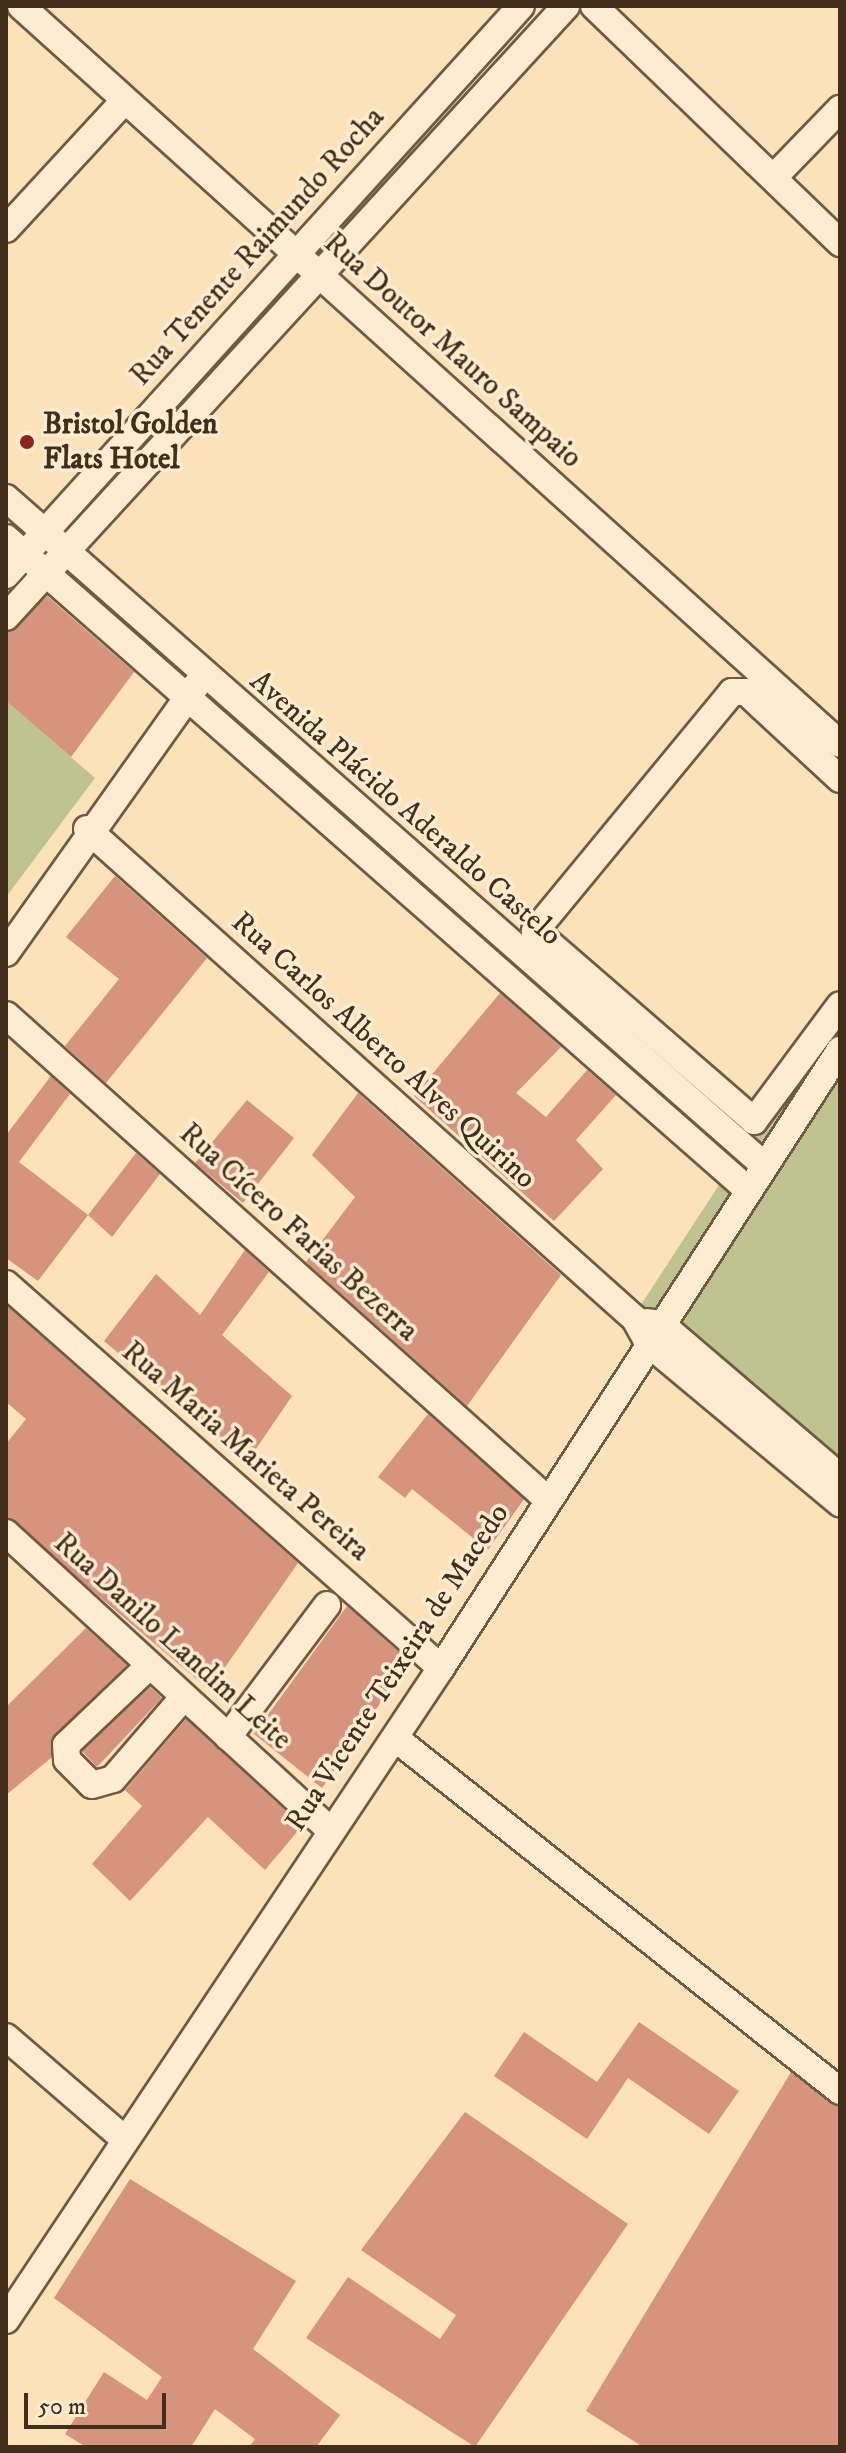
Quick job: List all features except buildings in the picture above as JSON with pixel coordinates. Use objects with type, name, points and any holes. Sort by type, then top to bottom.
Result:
[{"type":"street","name":"Rua Doutor Mauro Sampaio","points":[[21,6],[840,744]]},
{"type":"street","name":"Rua Tenente Raimundo Rocha","points":[[6,575],[15,546],[42,531],[521,6]]},
{"type":"street","name":"Rua Tenente Raimundo Rocha","points":[[6,617],[62,550],[317,271],[566,6]]},
{"type":"street","points":[[594,6],[840,243]]},
{"type":"street","points":[[6,229],[124,101]]},
{"type":"street","points":[[774,177],[840,109]]},
{"type":"street","points":[[169,393],[189,411]]},
{"type":"street","name":"Avenida Plácido Aderaldo Castelo","points":[[6,498],[764,1165]]},
{"type":"street","name":"Avenida Plácido Aderaldo Castelo","points":[[15,546],[747,1189]]},
{"type":"street","points":[[6,953],[87,829],[204,675]]},
{"type":"street","points":[[840,779],[746,692],[732,692],[535,931],[754,1121],[840,1005]]},
{"type":"street","name":"Rua Carlos Alberto Alves Quirino","points":[[87,829],[649,1329]]},
{"type":"street","points":[[503,973],[521,953]]},
{"type":"street","name":"Rua Cícero Farias Bezerra","points":[[6,1015],[547,1499]]},
{"type":"street","name":"Rua Vicente Teixeira de Macedo","points":[[6,2320],[330,1830],[441,1668],[649,1329],[840,1050]]},
{"type":"street","name":"Rua Maria Marieta Pereira","points":[[6,1284],[441,1668]]},
{"type":"street","points":[[649,1329],[840,1477]]},
{"type":"street","points":[[649,1329],[840,1503]]},
{"type":"street","name":"Rua Danilo Landim Leite","points":[[6,1533],[148,1667],[330,1830]]},
{"type":"street","points":[[228,1737],[327,1605]]},
{"type":"street","points":[[148,1667],[66,1745],[67,1760],[92,1785],[113,1779],[183,1698]]},
{"type":"street","points":[[395,1738],[840,2091]]},
{"type":"street","points":[[6,2037],[124,2139]]},
{"type":"green space","points":[[6,701],[95,778],[6,897]]},
{"type":"green space","points":[[840,999],[840,1476],[635,1314]]},
{"type":"place","name":"Bristol Golden Flats Hotel","points":[[27,442]]}]
